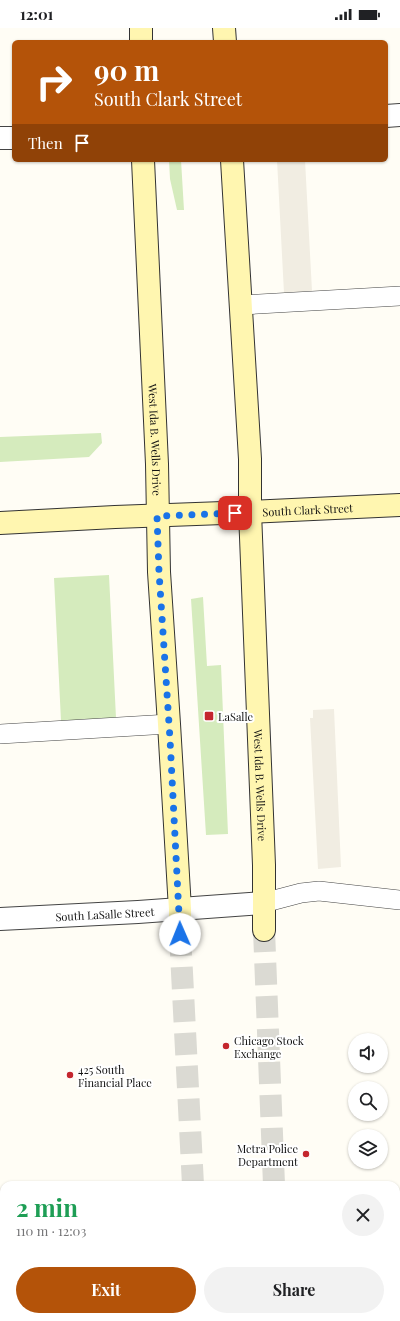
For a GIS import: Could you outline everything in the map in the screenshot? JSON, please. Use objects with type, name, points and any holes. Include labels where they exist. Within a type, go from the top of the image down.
[{"type":"main road","points":[[141,28],[141,40]]},
{"type":"main road","points":[[224,28],[225,40]]},
{"type":"main road","name":"West Ida B. Wells Drive","points":[[143,162],[157,457],[159,572],[180,909],[180,934]]},
{"type":"main road","name":"West Ida B. Wells Drive","points":[[232,162],[250,459],[250,512],[264,865],[264,930]]},
{"type":"main road","name":"South Clark Street","points":[[0,523],[400,505]]},
{"type":"street","points":[[388,116],[400,115]]},
{"type":"street","points":[[0,138],[12,138]]},
{"type":"street","name":"South LaSalle Street","points":[[0,919],[263,903]]},
{"type":"lane","points":[[241,305],[400,296]]},
{"type":"lane","points":[[0,734],[169,724]]},
{"type":"lane","name":"South LaSalle Street","points":[[263,903],[301,893],[319,891],[400,900]]},
{"type":"green space","points":[[169,162],[181,162],[184,210],[177,210],[170,179]]},
{"type":"green space","points":[[101,433],[102,443],[89,457],[0,462],[0,437]]},
{"type":"green space","points":[[109,575],[116,718],[61,721],[54,578]]},
{"type":"green space","points":[[203,597],[207,666],[221,665],[228,834],[206,835],[191,599]]},
{"type":"shaded area","points":[[277,162],[305,162],[312,291],[284,293]]},
{"type":"shaded area","points":[[334,709],[341,867],[318,869],[310,718],[313,718],[313,710]]},
{"type":"tunnel","points":[[264,930],[274,1181]]},
{"type":"tunnel","points":[[180,934],[193,1181]]},
{"type":"place","name":"LaSalle","points":[[209,716]]},
{"type":"place","name":"Chicago Stock Exchange","points":[[226,1046]]},
{"type":"place","name":"425 South Financial Place","points":[[70,1075]]},
{"type":"place","name":"Metra Police Department","points":[[306,1154]]},
{"type":"route","points":[[180,934],[180,909],[159,572],[157,516],[235,513]]}]
